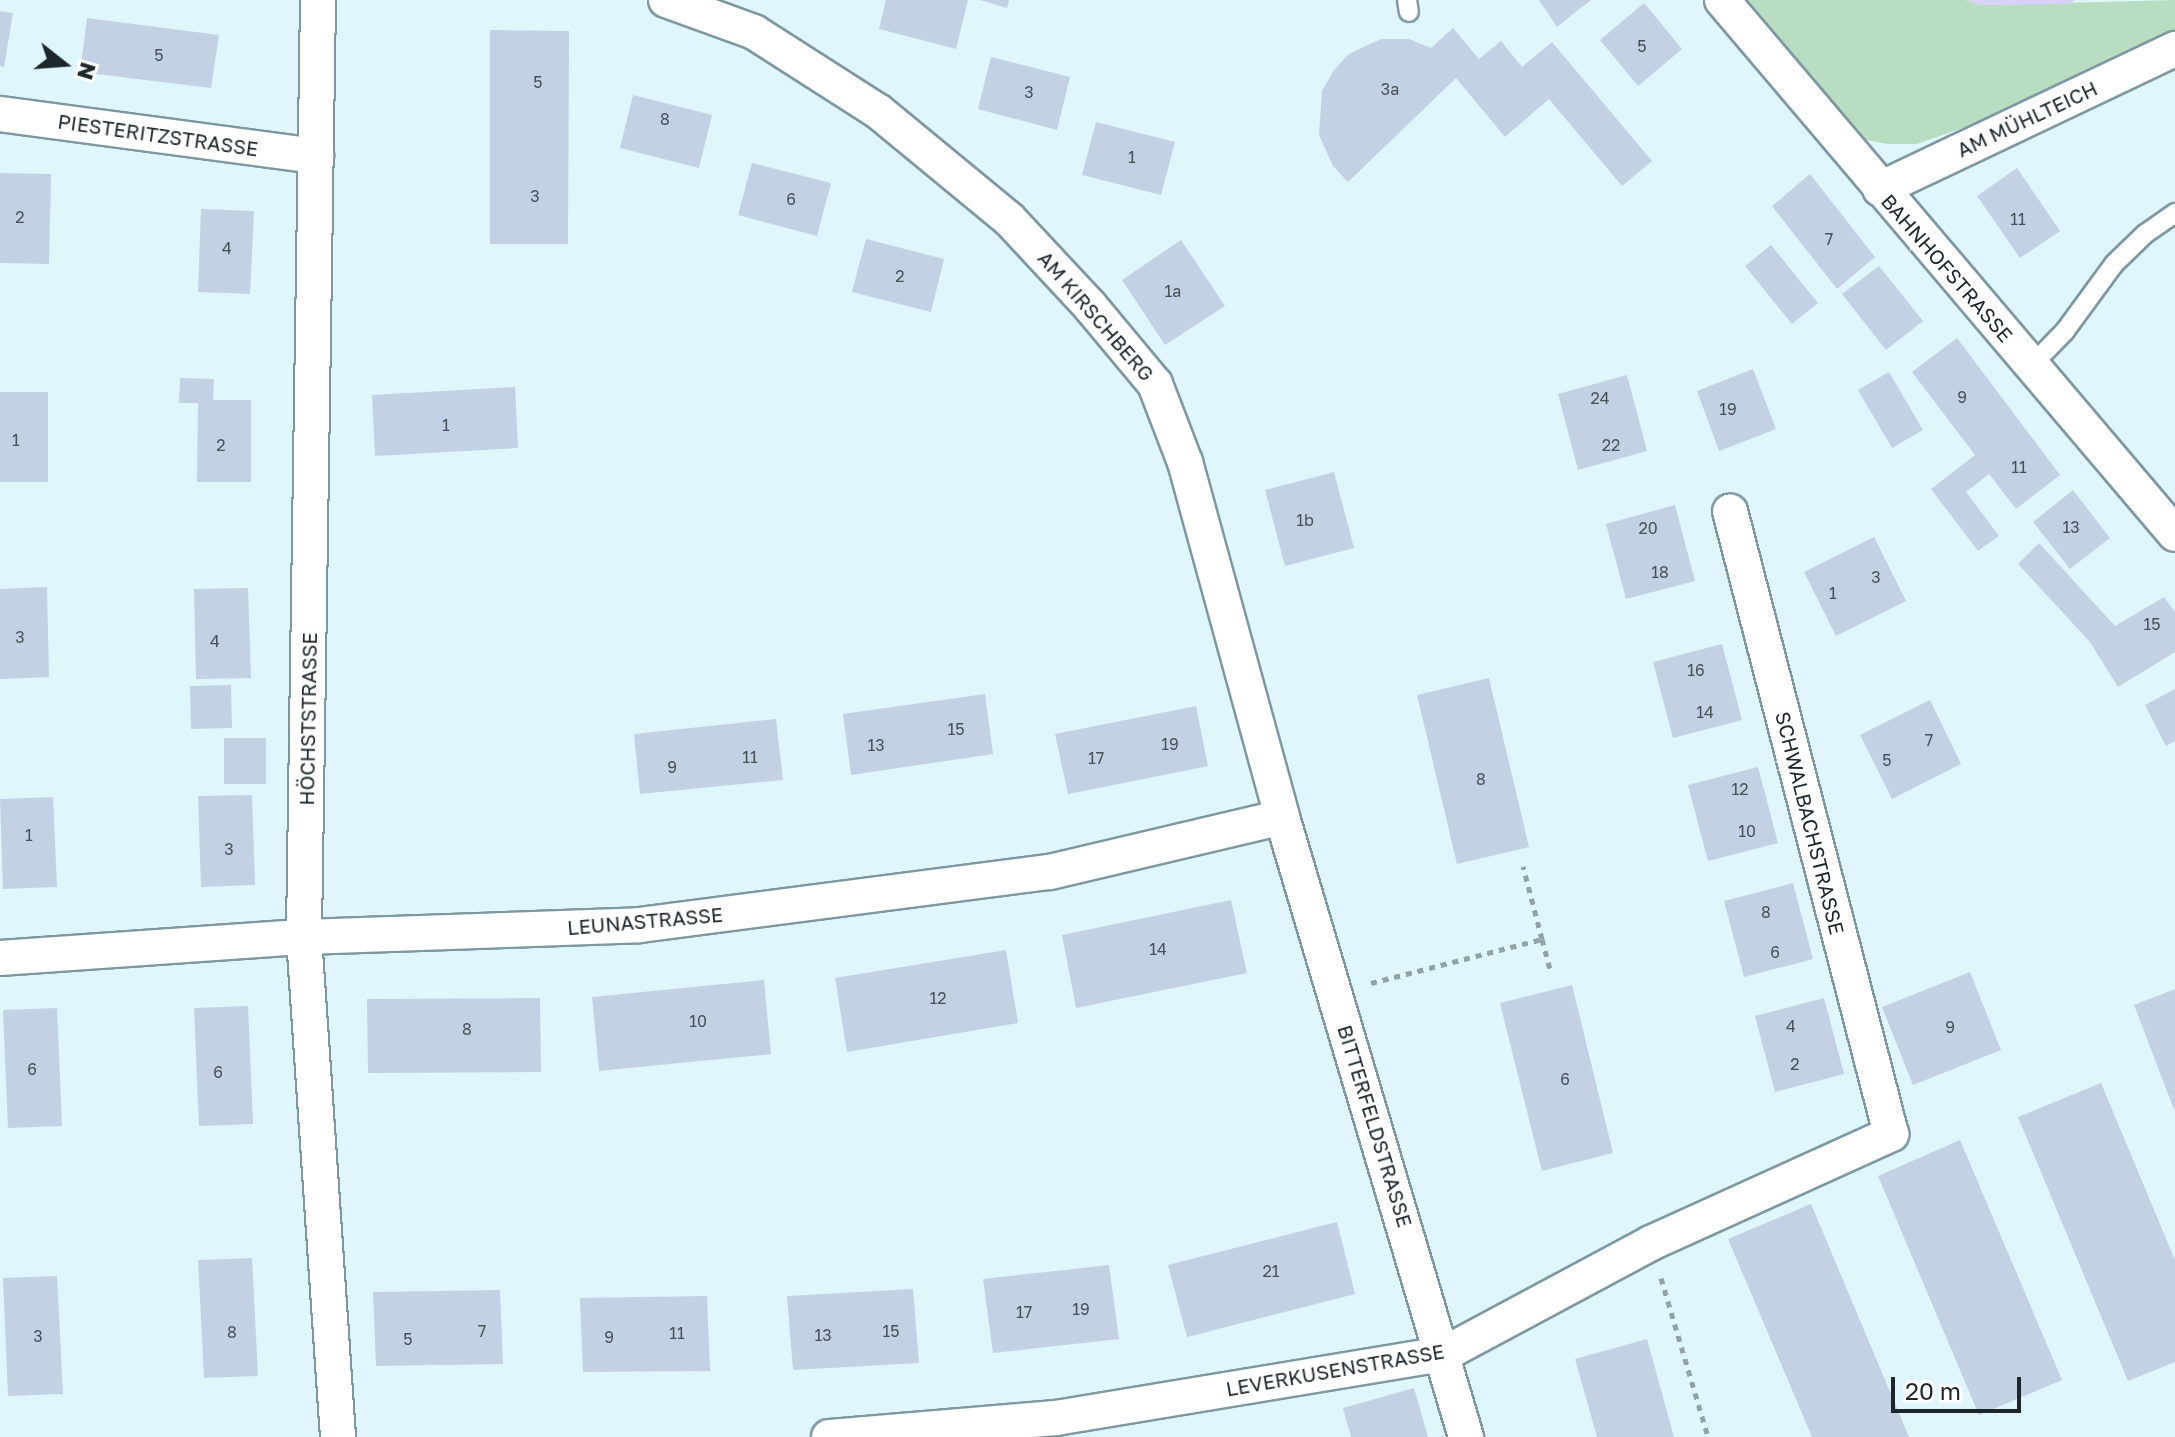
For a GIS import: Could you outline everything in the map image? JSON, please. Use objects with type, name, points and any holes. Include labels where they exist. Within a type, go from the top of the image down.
[{"type":"street","name":"HÖCHSTSTRASSE","points":[[318,0],[304,937],[338,1437]]},
{"type":"street","name":"AM KIRSCHBERG","points":[[666,0],[754,32],[879,112],[1009,219],[1090,306],[1155,384],[1185,462],[1282,817]]},
{"type":"street","name":"BAHNHOFSTRASSE","points":[[1722,0],[2175,534]]},
{"type":"street","name":"AM MÜHLTEICH","points":[[1880,189],[2175,49]]},
{"type":"street","name":"PIESTERITZSTRASSE","points":[[0,114],[316,156]]},
{"type":"street","name":"SCHWALBACHSTRASSE","points":[[1730,511],[1891,1134]]},
{"type":"street","name":"LEUNASTRASSE","points":[[0,958],[304,937],[640,925],[1050,872],[1282,817]]},
{"type":"street","name":"BITTERFELDSTRASSE","points":[[1282,817],[1444,1354],[1466,1437]]},
{"type":"street","name":"LEVERKUSENSTRASSE","points":[[829,1437],[1056,1418],[1444,1354],[1651,1243],[1891,1134]]},
{"type":"lane","points":[[2031,366],[2065,331],[2114,264],[2145,234],[2175,213]]},
{"type":"path","points":[[1523,866],[1551,973]]},
{"type":"path","points":[[1335,993],[1542,939]]},
{"type":"path","points":[[1651,1243],[1708,1437]]},
{"type":"green space","points":[[1748,0],[1965,0],[1980,5],[2175,0],[2175,33],[1965,127],[1917,144],[1888,144],[1866,140]]},
{"type":"shaded area","points":[[1965,0],[2075,0],[2070,4],[1980,5]]},
{"type":"building","points":[[886,0],[968,0],[956,49],[879,29]]},
{"type":"building","points":[[980,0],[1009,0],[1007,8]]},
{"type":"building","points":[[1539,0],[1591,0],[1557,27]]},
{"type":"building","points":[[1644,3],[1682,49],[1638,86],[1600,40]]},
{"type":"building","points":[[0,11],[13,13],[4,67],[0,66]]},
{"type":"building","points":[[87,18],[219,35],[211,88],[80,72]]},
{"type":"building","points":[[1453,28],[1479,59],[1501,41],[1522,67],[1552,42],[1652,161],[1622,186],[1549,99],[1505,137],[1456,78],[1348,182],[1333,166],[1319,135],[1322,91],[1334,70],[1349,54],[1381,39],[1409,39],[1431,48]]},
{"type":"building","points":[[490,30],[569,31],[568,244],[490,244]]},
{"type":"building","points":[[991,57],[1070,77],[1057,130],[978,109]]},
{"type":"building","points":[[633,95],[712,115],[699,168],[620,148]]},
{"type":"building","points":[[1096,122],[1175,142],[1161,195],[1082,175]]},
{"type":"building","points":[[752,163],[831,183],[817,236],[738,215]]},
{"type":"building","points":[[2017,168],[2060,231],[2020,258],[1977,196]]},
{"type":"building","points":[[0,173],[51,174],[49,264],[0,263]]},
{"type":"building","points":[[1810,174],[1875,257],[1837,289],[1772,206]]},
{"type":"building","points":[[201,209],[254,211],[250,294],[198,292]]},
{"type":"building","points":[[866,239],[944,259],[931,312],[852,292]]},
{"type":"building","points":[[1181,240],[1225,306],[1165,345],[1122,280]]},
{"type":"building","points":[[1771,245],[1818,303],[1792,324],[1745,266]]},
{"type":"building","points":[[1879,266],[1923,321],[1886,350],[1842,294]]},
{"type":"building","points":[[1957,338],[2060,475],[2016,509],[1989,474],[1966,492],[1999,536],[1978,551],[1931,489],[1975,455],[1912,372]]},
{"type":"building","points":[[1753,369],[1776,429],[1719,451],[1697,391]]},
{"type":"building","points":[[1889,372],[1923,430],[1892,448],[1858,390]]},
{"type":"building","points":[[1627,375],[1647,451],[1578,470],[1558,394]]},
{"type":"building","points":[[180,378],[214,379],[213,400],[251,400],[251,482],[197,482],[198,403],[179,403]]},
{"type":"building","points":[[515,387],[518,448],[375,456],[372,395]]},
{"type":"building","points":[[0,392],[48,392],[48,482],[0,482]]},
{"type":"building","points":[[1334,472],[1354,548],[1285,566],[1265,490]]},
{"type":"building","points":[[2073,490],[2110,538],[2070,569],[2033,522]]},
{"type":"building","points":[[1675,505],[1695,581],[1626,599],[1606,524]]},
{"type":"building","points":[[1874,537],[1906,601],[1836,636],[1804,572]]},
{"type":"building","points":[[2039,543],[2115,626],[2164,597],[2175,612],[2175,652],[2118,687],[2090,642],[2018,564]]},
{"type":"building","points":[[47,587],[49,677],[0,679],[0,589]]},
{"type":"building","points":[[248,588],[251,678],[196,679],[194,589]]},
{"type":"building","points":[[1722,644],[1742,720],[1673,738],[1653,662]]},
{"type":"building","points":[[1489,678],[1529,847],[1457,864],[1417,695]]},
{"type":"building","points":[[231,685],[232,728],[191,729],[190,686]]},
{"type":"building","points":[[2175,689],[2175,741],[2166,746],[2145,705]]},
{"type":"building","points":[[985,694],[993,754],[851,775],[843,714]]},
{"type":"building","points":[[1930,700],[1961,764],[1892,799],[1860,735]]},
{"type":"building","points":[[1196,706],[1208,766],[1068,794],[1055,734]]},
{"type":"building","points":[[776,719],[783,780],[640,794],[634,734]]},
{"type":"building","points":[[224,738],[266,738],[266,784],[224,784]]},
{"type":"building","points":[[1758,767],[1778,843],[1708,861],[1688,785]]},
{"type":"building","points":[[252,795],[255,885],[201,887],[198,796]]},
{"type":"building","points":[[53,797],[57,887],[3,889],[0,799]]},
{"type":"building","points":[[1793,883],[1813,959],[1744,977],[1724,901]]},
{"type":"building","points":[[1231,900],[1247,973],[1076,1008],[1062,935]]},
{"type":"building","points":[[1006,950],[1018,1023],[847,1052],[835,978]]},
{"type":"building","points":[[1970,972],[2001,1050],[1913,1085],[1882,1007]]},
{"type":"building","points":[[764,980],[771,1054],[599,1071],[592,997]]},
{"type":"building","points":[[1572,985],[1613,1153],[1542,1171],[1500,1003]]},
{"type":"building","points":[[2175,989],[2175,1112],[2134,1005]]},
{"type":"building","points":[[540,998],[541,1072],[368,1073],[367,999]]},
{"type":"building","points":[[1824,998],[1844,1074],[1775,1092],[1755,1016]]},
{"type":"building","points":[[248,1006],[253,1124],[199,1126],[194,1008]]},
{"type":"building","points":[[57,1008],[62,1126],[8,1128],[3,1010]]},
{"type":"building","points":[[2101,1083],[2175,1260],[2175,1362],[2128,1381],[2018,1117]]},
{"type":"building","points":[[1960,1140],[2062,1380],[1979,1415],[1878,1176]]},
{"type":"building","points":[[1811,1204],[1909,1437],[1812,1437],[1728,1239]]},
{"type":"building","points":[[1337,1222],[1355,1294],[1187,1337],[1168,1265]]},
{"type":"building","points":[[252,1258],[258,1376],[204,1378],[198,1260]]},
{"type":"building","points":[[1109,1265],[1119,1339],[993,1353],[983,1279]]},
{"type":"building","points":[[57,1276],[63,1394],[8,1396],[3,1278]]},
{"type":"building","points":[[913,1289],[919,1363],[793,1370],[787,1296]]},
{"type":"building","points":[[500,1290],[503,1364],[376,1366],[373,1292]]},
{"type":"building","points":[[707,1296],[710,1371],[583,1372],[580,1298]]},
{"type":"building","points":[[1647,1339],[1674,1437],[1597,1437],[1575,1359]]},
{"type":"building","points":[[1414,1388],[1428,1437],[1351,1437],[1343,1408]]}]
